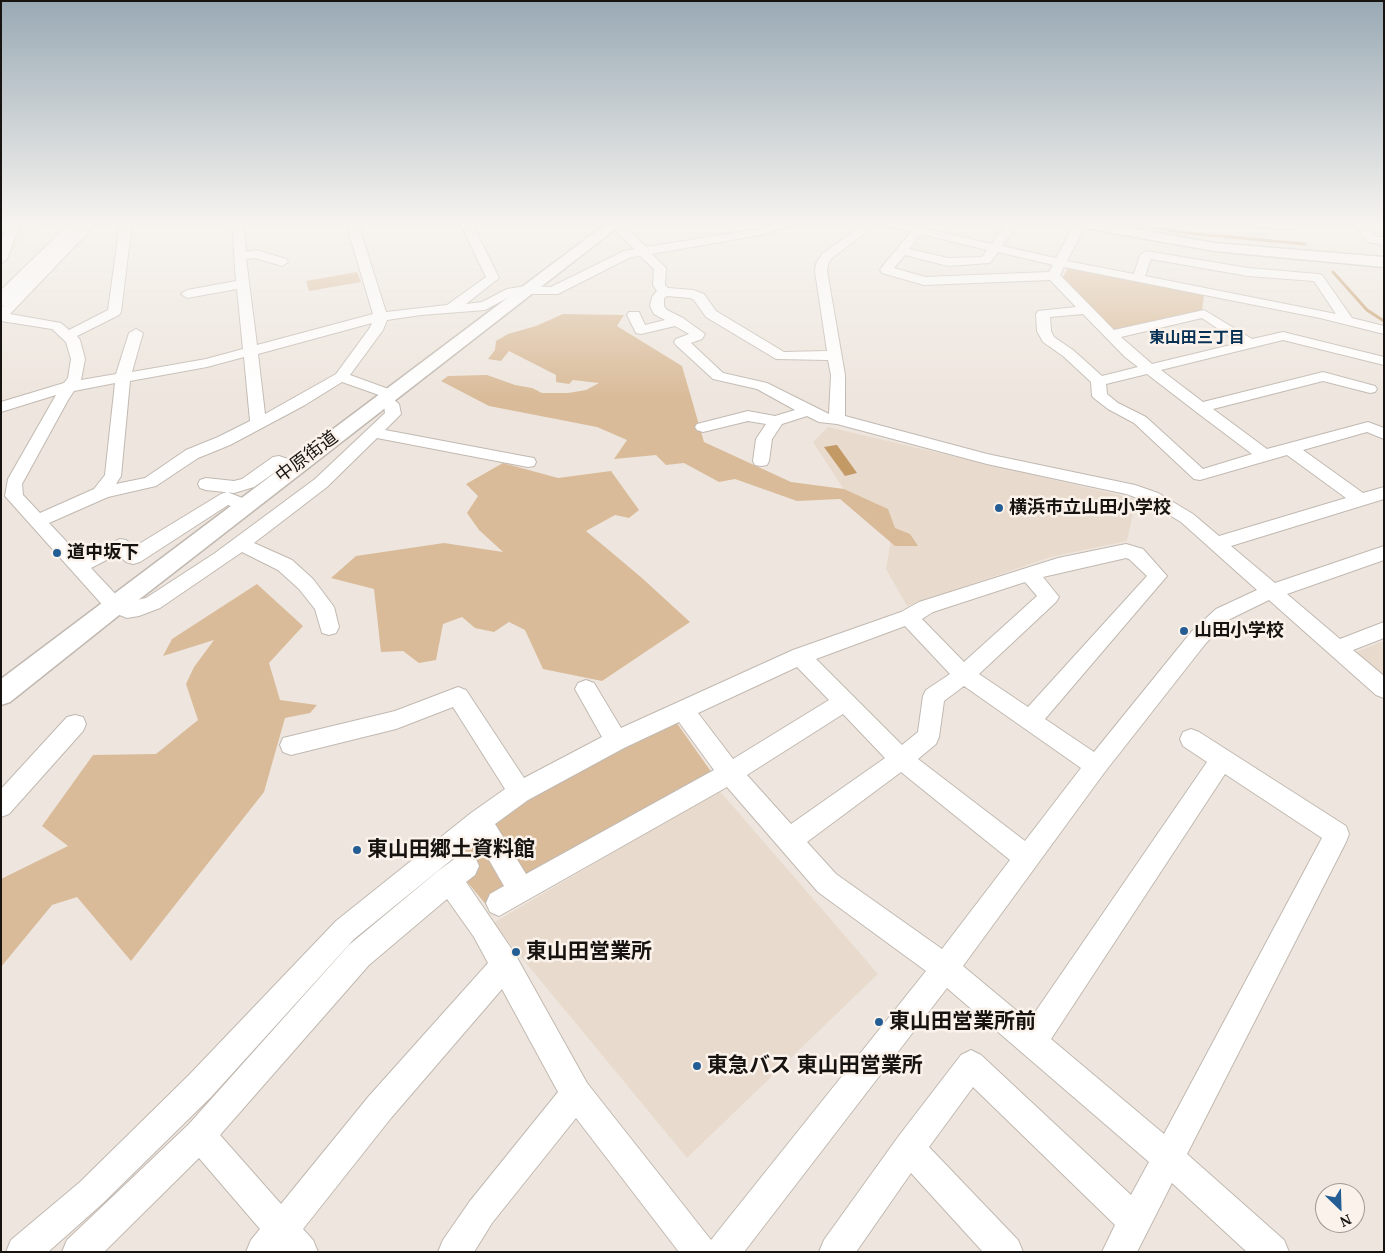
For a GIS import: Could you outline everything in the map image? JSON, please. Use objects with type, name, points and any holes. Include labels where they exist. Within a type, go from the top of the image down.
[{"type":"highway","points":[[1,302],[20,281]]},
{"type":"main road","name":"中原街道","points":[[1,694],[244,505],[537,281]]},
{"type":"street","points":[[1,317],[35,281]]},
{"type":"street","points":[[69,335],[114,312],[118,281]]},
{"type":"street","points":[[38,521],[103,492],[150,482],[192,454],[224,441],[300,402],[341,377],[376,330],[381,317],[370,281]]},
{"type":"street","points":[[450,308],[488,281]]},
{"type":"street","points":[[1,407],[71,386],[207,363],[381,317],[450,308],[485,306],[507,293],[526,290],[553,291],[572,281]]},
{"type":"street","points":[[659,281],[659,285],[664,292]]},
{"type":"street","points":[[823,281],[836,356],[838,376],[837,419]]},
{"type":"street","points":[[1066,281],[1086,310],[1147,369],[1256,450],[1266,454]]},
{"type":"street","points":[[1155,281],[1346,320],[1381,329],[1369,410]]},
{"type":"street","points":[[1320,281],[1346,320]]},
{"type":"street","points":[[187,294],[243,284],[258,422]]},
{"type":"street","points":[[836,356],[808,354],[781,356],[711,314],[699,297],[693,294],[664,292],[658,297],[657,306],[660,310],[659,312],[698,334],[676,344],[718,376],[762,386],[825,419],[837,419],[987,459],[1129,489],[1152,497],[1177,510],[1384,689]]},
{"type":"street","points":[[1086,310],[1043,314],[1044,331],[1048,339],[1068,353],[1099,381],[1100,396],[1113,406],[1140,420],[1200,475],[1266,454],[1290,449],[1369,410]]},
{"type":"street","points":[[1111,335],[1204,314],[1250,344]]},
{"type":"street","points":[[634,315],[641,330],[678,321]]},
{"type":"street","points":[[1,317],[56,326],[69,335],[76,349],[78,366],[77,374],[71,386],[60,400],[8,487],[14,496],[114,605],[127,610],[139,609],[153,603],[240,544],[321,483],[393,414],[391,404],[386,397],[341,377]]},
{"type":"street","points":[[103,492],[102,489],[113,476],[123,377],[136,333]]},
{"type":"street","points":[[1099,381],[1283,336],[1377,354]]},
{"type":"street","points":[[1200,408],[1323,376],[1369,410],[1384,434]]},
{"type":"street","points":[[703,427],[748,416],[776,422],[810,410]]},
{"type":"street","points":[[761,461],[764,439],[776,422]]},
{"type":"street","points":[[375,433],[528,462]]},
{"type":"street","points":[[1290,449],[1360,500]]},
{"type":"street","points":[[206,484],[234,487],[248,483],[279,461],[294,467]]},
{"type":"street","points":[[1218,544],[1384,493]]},
{"type":"street","points":[[79,566],[120,545],[133,558],[227,498],[244,505]]},
{"type":"street","points":[[240,544],[285,565],[306,584],[324,607],[329,627]]},
{"type":"street","points":[[23,1252],[91,1193],[200,1086],[345,930],[480,821],[520,792],[616,741],[800,656],[908,617],[926,607],[1058,565],[1126,551],[1136,554],[1158,576],[1030,721]]},
{"type":"street","points":[[724,1252],[945,968],[1096,766],[1199,637],[1223,614],[1272,591],[1384,554]]},
{"type":"street","points":[[789,840],[901,759],[928,737],[934,696],[964,675],[1049,597],[1030,574]]},
{"type":"street","points":[[908,617],[964,675],[1096,766]]},
{"type":"street","points":[[1337,648],[1384,630]]},
{"type":"street","points":[[800,656],[901,759],[1028,859]]},
{"type":"street","points":[[586,689],[616,741]]},
{"type":"street","points":[[291,745],[396,720],[458,696],[520,792]]},
{"type":"street","points":[[499,903],[730,773],[846,701]]},
{"type":"street","points":[[684,710],[730,773],[827,883],[945,968],[1168,1158],[1272,1252]]},
{"type":"street","points":[[1,806],[75,724]]},
{"type":"street","points":[[1119,1252],[1337,834],[1190,739]]},
{"type":"street","points":[[1032,1042],[1222,759]]},
{"type":"street","points":[[480,821],[521,891]]},
{"type":"street","points":[[79,1252],[200,1135],[359,955],[457,873],[458,892],[505,964],[576,1094],[700,1252]]},
{"type":"street","points":[[200,1135],[282,1244],[380,1107],[505,964]]},
{"type":"street","points":[[843,1249],[909,1148],[971,1064],[1135,1221]]},
{"type":"street","points":[[455,1252],[481,1212],[576,1094]]},
{"type":"street","points":[[909,1148],[1006,1252]]},
{"type":"shaded area","points":[[306,281],[361,282],[309,291]]},
{"type":"shaded area","points":[[1067,281],[1136,281],[1204,295],[1202,311],[1115,331]]},
{"type":"shaded area","points":[[563,314],[624,315],[617,326],[682,366],[704,442],[791,482],[844,489],[888,509],[895,528],[910,534],[918,546],[895,546],[840,499],[797,501],[735,479],[719,482],[684,463],[666,465],[656,455],[614,459],[627,440],[597,427],[489,406],[441,381],[448,376],[487,375],[515,385],[532,388],[542,393],[568,393],[586,390],[599,383],[573,380],[569,384],[556,382],[556,375],[509,351],[501,361],[488,359],[495,350],[496,341],[508,334],[536,326]]},
{"type":"shaded area","name":"横浜市立山田小学校","points":[[828,427],[1136,499],[1127,541],[1051,557],[907,606],[886,569],[891,540],[850,499],[813,442]]},
{"type":"shaded area","points":[[837,445],[857,473],[845,476],[824,447]]},
{"type":"shaded area","points":[[503,463],[558,478],[611,471],[639,510],[629,518],[615,515],[586,531],[642,578],[690,622],[602,681],[543,669],[525,630],[509,622],[494,632],[475,628],[462,617],[443,624],[436,660],[419,663],[403,651],[381,652],[374,589],[331,578],[356,556],[444,543],[503,552],[479,530],[467,513],[478,496],[466,484]]},
{"type":"shaded area","points":[[257,584],[303,626],[269,663],[280,700],[317,705],[310,713],[285,718],[264,792],[131,961],[77,897],[52,905],[1,967],[1,879],[68,846],[42,826],[93,755],[156,754],[198,720],[186,684],[194,667],[214,640],[163,656],[172,639]]},
{"type":"shaded area","points":[[1384,641],[1384,680],[1353,653]]},
{"type":"shaded area","points":[[676,722],[717,780],[713,784],[493,913],[449,860],[493,818],[634,741]]},
{"type":"shaded area","name":"東急バス 東山田営業所","points":[[719,790],[878,974],[687,1158],[493,923]]},
{"type":"waterway","points":[[1341,281],[1367,310],[1384,321]]},
{"type":"place","name":"横浜市立山田小学校","points":[[999,508]]},
{"type":"place","name":"道中坂下","points":[[57,553]]},
{"type":"place","name":"山田小学校","points":[[1184,631]]},
{"type":"place","name":"東山田郷土資料館","points":[[357,850]]},
{"type":"place","name":"東山田営業所","points":[[516,952]]},
{"type":"place","name":"東山田営業所前","points":[[879,1022]]},
{"type":"place","name":"東急バス 東山田営業所","points":[[697,1066]]},
{"type":"district","name":"東山田三丁目","points":[[1197,338]]}]
